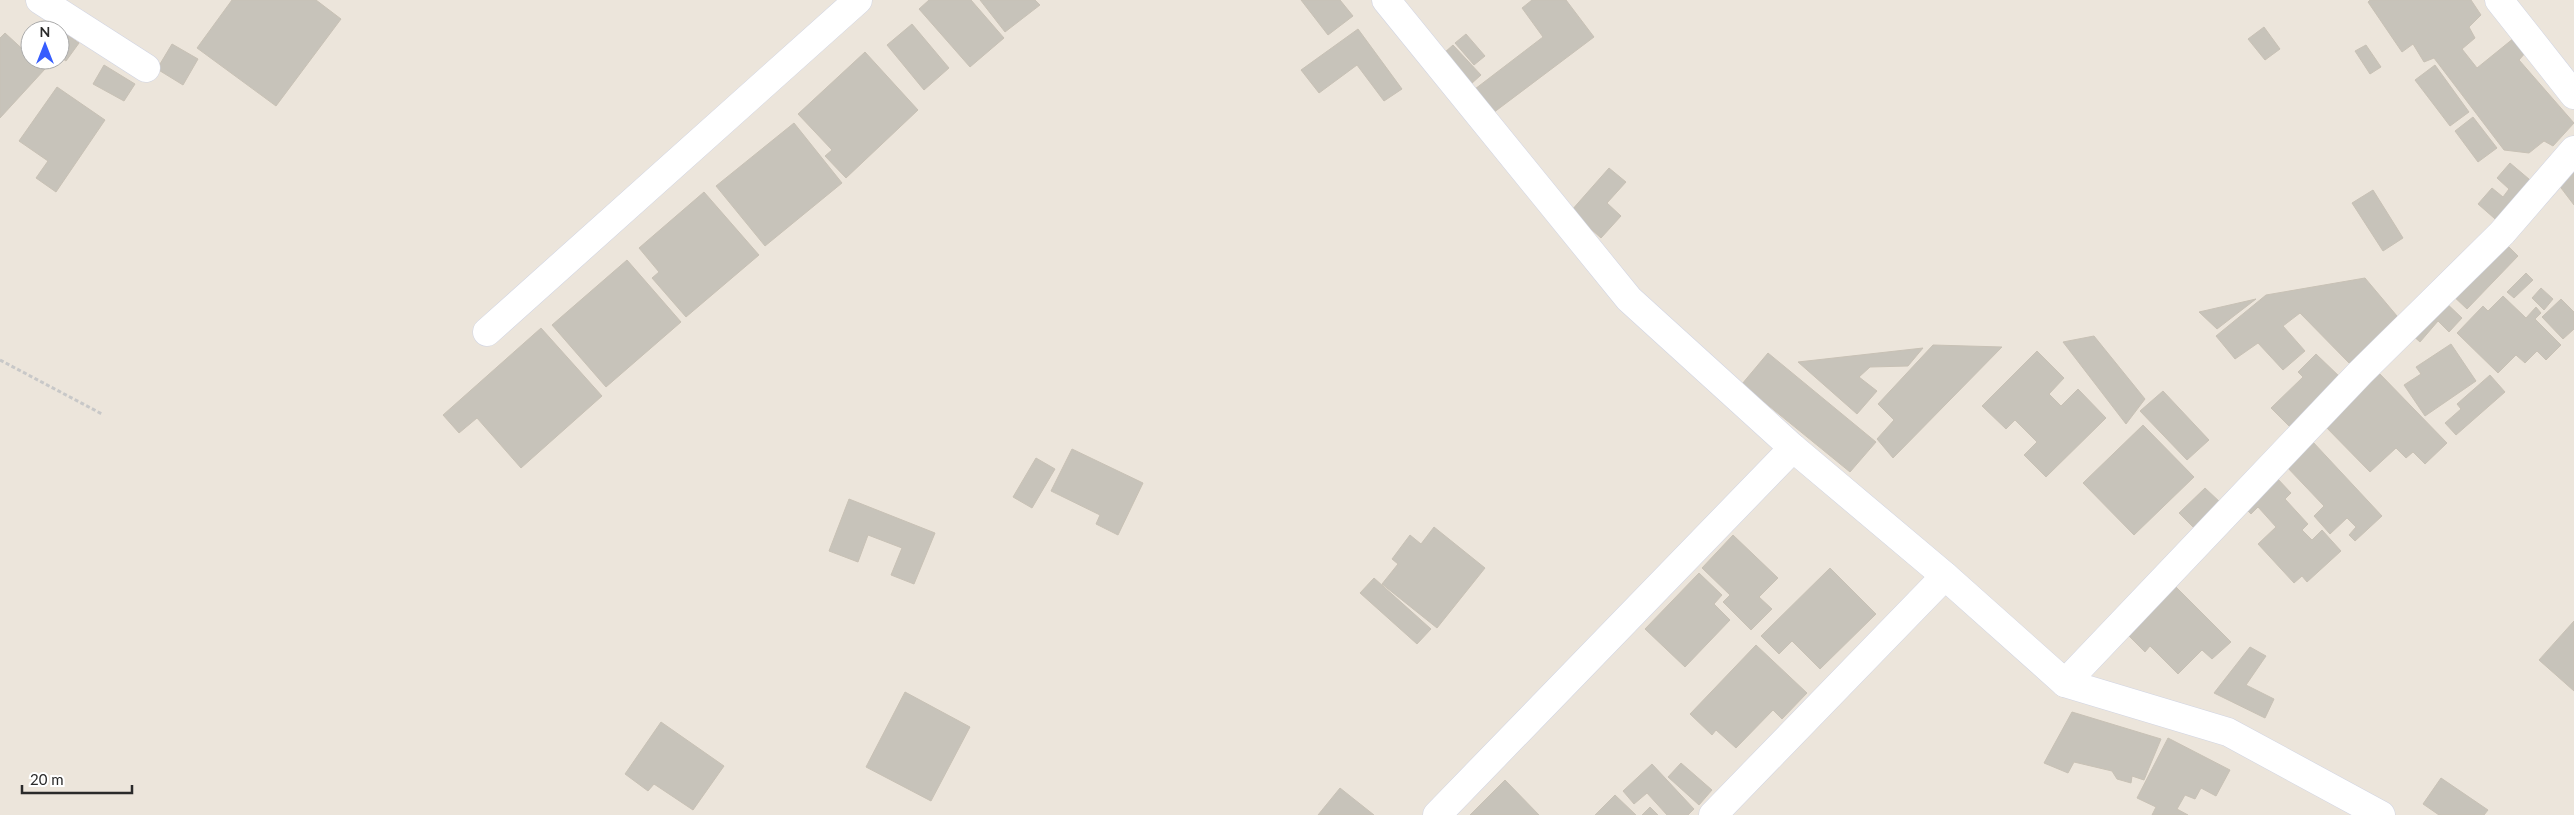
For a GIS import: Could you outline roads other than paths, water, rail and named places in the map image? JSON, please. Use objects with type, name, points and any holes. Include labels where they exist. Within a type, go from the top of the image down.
[{"type":"street","points":[[40,0],[146,68]]},
{"type":"street","points":[[487,332],[858,0]]},
{"type":"street","points":[[1386,0],[1629,299],[1793,448],[1945,576],[2066,683],[2228,732],[2381,815]]},
{"type":"street","points":[[2499,0],[2574,95]]},
{"type":"street","points":[[2066,683],[2360,373],[2502,233],[2574,150]]},
{"type":"street","points":[[1437,815],[1793,448]]},
{"type":"street","points":[[1713,815],[1945,576]]}]
